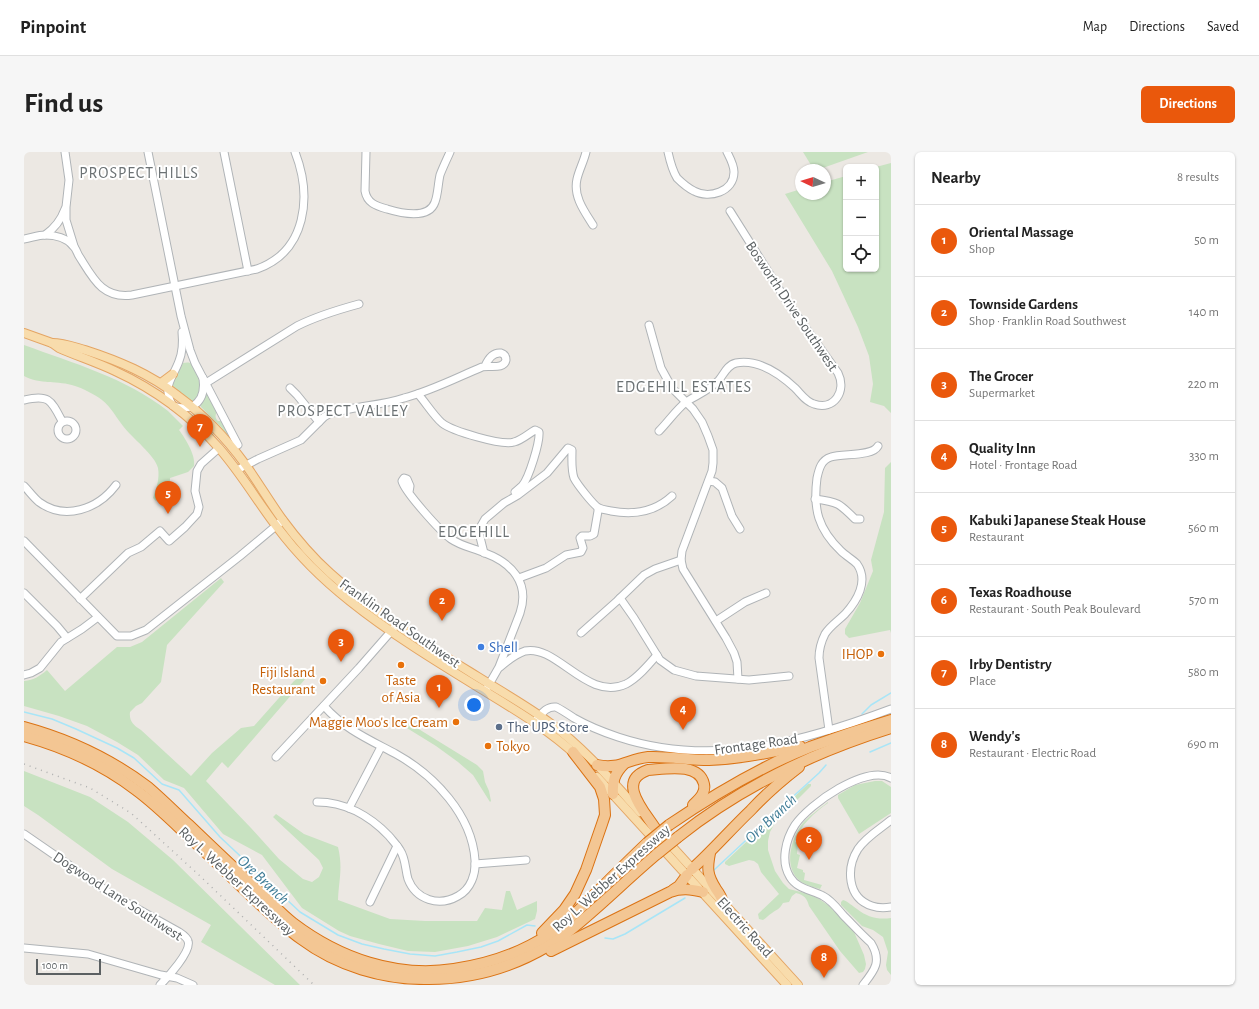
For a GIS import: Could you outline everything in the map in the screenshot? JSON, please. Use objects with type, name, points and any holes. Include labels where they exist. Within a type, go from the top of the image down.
[{"type":"highway","points":[[597,765],[608,767],[647,757],[703,760],[740,758],[766,754],[831,734],[891,720]]},
{"type":"highway","name":"Roy L. Webber Expressway","points":[[24,727],[76,745],[101,757],[134,777],[160,798],[291,921],[322,942],[344,954],[372,963],[413,971],[438,971],[482,964],[497,960],[524,949],[549,935],[571,917],[646,843],[669,825],[733,785],[767,766],[809,747],[831,734]]},
{"type":"highway","points":[[513,964],[545,954],[670,892],[679,886],[690,872],[751,809],[803,764],[829,749],[891,728]]},
{"type":"highway","name":"Roy L. Webber Expressway","points":[[24,736],[71,752],[105,769],[135,789],[164,813],[284,926],[301,940],[337,960],[372,972],[420,980],[474,976],[513,964],[548,946],[582,921],[657,854],[713,811],[744,791],[793,765],[829,749]]},
{"type":"highway","points":[[524,949],[553,923],[572,900],[586,870],[602,824],[605,807],[603,793],[596,781],[573,752]]},
{"type":"highway","points":[[613,794],[613,782],[616,773],[624,764]]},
{"type":"highway","points":[[655,828],[637,800],[633,789],[634,781],[643,772],[648,770],[684,768],[699,774],[703,782],[704,790],[698,800],[686,813]]},
{"type":"highway","points":[[710,853],[708,874],[710,880],[724,902]]},
{"type":"highway","points":[[670,892],[679,889],[703,892]]},
{"type":"main road","name":"Franklin Road Southwest","points":[[24,333],[52,343],[64,344],[134,368],[164,386],[192,406],[217,429],[246,465],[283,520],[302,544],[329,572],[394,628]]},
{"type":"main road","name":"Franklin Road Southwest","points":[[52,343],[58,348],[104,366],[131,379],[152,391],[190,419],[219,448],[237,470],[276,526],[299,554],[321,576],[350,601],[570,739],[597,765],[655,828],[690,872]]},
{"type":"main road","points":[[164,386],[173,374]]},
{"type":"main road","name":"Franklin Road Southwest","points":[[538,719],[573,752],[690,872]]},
{"type":"main road","name":"Electric Road","points":[[690,872],[703,892],[787,985]]},
{"type":"main road","name":"Electric Road","points":[[690,872],[724,902],[798,985]]},
{"type":"street","points":[[65,152],[69,180],[66,220],[74,246],[97,283],[108,292],[120,296],[248,272],[264,267],[278,258],[288,249],[294,239],[301,219],[304,200],[303,182],[298,153]]},
{"type":"street","points":[[148,152],[181,316],[190,350],[195,363],[238,445]]},
{"type":"street","points":[[224,152],[248,272]]},
{"type":"street","points":[[366,152],[365,195],[369,201],[386,209],[421,213],[428,211],[434,205],[440,175],[450,152]]},
{"type":"street","points":[[586,152],[577,178],[576,192],[579,202],[593,225]]},
{"type":"street","points":[[668,152],[675,174],[683,183],[694,191],[710,194],[723,191],[732,181],[734,175],[733,166],[727,152]]},
{"type":"street","points":[[45,235],[51,231],[60,220],[66,207]]},
{"type":"street","name":"Bosworth Drive Southwest","points":[[659,431],[687,402],[714,384],[730,365],[737,363],[753,363],[764,367],[787,381],[808,401],[815,404],[825,405],[831,402],[837,397],[841,388],[842,383],[838,373],[786,300],[730,211]]},
{"type":"street","points":[[24,239],[52,235],[62,238],[74,246]]},
{"type":"street","points":[[206,383],[296,326],[339,309],[359,304]]},
{"type":"street","points":[[173,374],[181,354],[181,316]]},
{"type":"street","points":[[649,325],[661,368],[672,388],[693,408],[702,422],[713,450],[713,463],[709,481],[682,551],[681,560],[683,569],[716,621],[736,657],[738,679]]},
{"type":"street","points":[[178,364],[185,362],[195,363]]},
{"type":"street","points":[[237,470],[301,440],[324,416],[334,412],[390,402],[418,394],[485,366]]},
{"type":"street","points":[[164,386],[173,406],[184,408],[192,406],[197,404],[202,395],[203,384],[201,374]]},
{"type":"street","points":[[290,388],[318,422]]},
{"type":"street","points":[[418,394],[442,422],[452,428],[468,434],[508,443],[517,441],[535,430],[539,432],[538,441],[529,471],[523,485],[514,492],[509,500]]},
{"type":"street","points":[[24,400],[40,397],[49,401],[62,421]]},
{"type":"street","points":[[831,734],[819,658],[820,647],[825,634],[830,627],[845,614],[855,600],[861,587],[863,576],[857,564],[841,551],[826,535],[818,515],[815,498],[819,469],[824,461],[832,457],[869,453],[878,446]]},
{"type":"street","points":[[80,599],[128,553],[141,547],[160,531],[169,541],[197,514],[199,507],[196,491],[197,472],[201,464],[219,448]]},
{"type":"street","points":[[484,553],[480,536],[481,526],[485,519],[495,510],[547,473],[567,449],[570,448],[572,449],[572,471],[576,483],[598,508],[628,513],[645,511],[656,507],[672,496]]},
{"type":"street","points":[[709,481],[715,482],[722,488],[732,516],[740,529]]},
{"type":"street","points":[[24,486],[32,496],[43,505],[58,511],[74,512],[86,509],[96,504],[107,496],[116,485]]},
{"type":"street","points":[[409,492],[444,533],[460,544],[493,556],[508,566],[518,578],[523,591],[522,607],[499,668],[487,688]]},
{"type":"street","points":[[815,498],[838,503],[855,519],[860,518]]},
{"type":"street","points":[[518,578],[546,568],[566,555],[581,552],[583,548],[580,538],[582,536],[590,536],[594,534],[598,508]]},
{"type":"street","points":[[24,542],[117,636],[131,636],[146,630],[229,565],[283,520]]},
{"type":"street","points":[[581,633],[650,571],[681,560]]},
{"type":"street","points":[[24,593],[57,626],[66,638]]},
{"type":"street","points":[[716,621],[745,602],[766,593]]},
{"type":"street","points":[[620,598],[657,655],[672,669],[681,673],[696,676],[738,679],[756,680],[789,676]]},
{"type":"street","points":[[24,675],[40,668],[61,642],[98,617]]},
{"type":"street","points":[[276,757],[394,628]]},
{"type":"street","points":[[499,668],[520,653],[534,651],[547,655],[588,681],[600,686],[613,687],[620,686],[631,681],[657,655]]},
{"type":"street","points":[[317,802],[333,803],[350,808],[376,824],[397,846],[403,855],[407,874],[412,886],[420,895],[433,901],[446,901],[452,899],[464,892],[474,876],[475,864],[472,844],[466,827],[455,806],[449,799],[434,783],[412,764],[347,728],[324,706]]},
{"type":"street","name":"Frontage Road","points":[[538,719],[549,707],[556,707],[590,726],[619,738],[653,746],[690,751],[721,751],[762,747],[831,734],[891,709]]},
{"type":"street","points":[[350,808],[381,747]]},
{"type":"street","points":[[863,985],[871,976],[876,966],[877,958],[871,943],[824,896],[796,885],[790,877],[786,866],[785,852],[788,837],[796,824],[812,807],[830,794],[847,784],[871,775],[881,775],[891,778]]},
{"type":"street","points":[[891,820],[865,840],[859,848],[850,867],[852,886],[857,895],[864,902],[881,908],[891,907]]},
{"type":"street","name":"Dogwood Lane Southwest","points":[[24,834],[111,894],[187,938],[188,946],[183,957],[169,976],[160,985]]},
{"type":"street","points":[[370,902],[397,846]]},
{"type":"street","points":[[475,864],[526,860]]},
{"type":"street","points":[[24,948],[88,954],[154,974],[177,978],[193,985]]},
{"type":"green space","points":[[803,152],[868,152],[831,165],[810,164]]},
{"type":"green space","points":[[891,163],[891,413],[884,406],[870,402],[873,384],[869,356],[858,327],[832,271],[785,194],[795,191],[795,200],[831,200],[831,180],[843,177],[843,272],[879,272],[879,166]]},
{"type":"green space","points":[[24,345],[99,372],[152,399],[168,411],[183,426],[179,430],[192,452],[194,466],[188,472],[170,478],[170,485],[156,501],[153,498],[158,480],[158,468],[148,452],[127,431],[108,406],[96,396],[81,388],[69,384],[36,381],[24,376]]},
{"type":"green space","points":[[183,363],[192,364],[199,380],[201,391],[193,404],[171,386]]},
{"type":"green space","points":[[206,392],[217,412],[216,419],[218,421],[222,421],[236,446],[221,427],[201,407],[200,404],[204,393]]},
{"type":"green space","points":[[891,462],[891,633],[890,630],[849,638],[845,634],[845,629],[860,603],[873,571],[871,560],[884,512],[885,468]]},
{"type":"green space","points":[[221,578],[224,582],[167,645],[161,682],[142,703],[130,712],[130,718],[134,724],[191,776],[212,753],[241,728],[254,726],[294,681],[310,669],[313,670],[228,768],[222,762],[206,781],[279,859],[303,879],[312,882],[319,877],[323,868],[319,860],[273,817],[276,814],[304,834],[338,847],[340,867],[338,900],[390,919],[477,921],[485,908],[502,910],[506,891],[510,891],[517,910],[537,901],[535,919],[497,937],[468,946],[435,952],[408,951],[350,936],[339,931],[302,908],[262,855],[223,834],[184,788],[164,780],[138,755],[87,726],[24,706],[24,681],[31,680],[47,670],[65,691],[117,647],[130,647],[142,642]]},
{"type":"green space","points":[[404,720],[477,765],[483,771],[491,801],[490,802],[473,775],[436,746],[402,725],[401,722]]},
{"type":"green space","points":[[24,771],[90,797],[128,822],[173,860],[300,985],[275,985],[201,942],[211,925],[112,869],[24,806]]},
{"type":"green space","points":[[882,781],[891,787],[891,813],[859,834],[838,798],[838,795],[855,785]]},
{"type":"green space","points":[[808,784],[811,784],[811,786],[776,821],[770,832],[768,850],[775,871],[789,889],[809,894],[819,899],[828,905],[854,932],[864,955],[866,964],[863,972],[859,973],[840,951],[803,896],[796,893],[792,896],[789,902],[783,903],[779,908],[763,920],[759,919],[758,914],[779,894],[761,872],[758,864],[754,861],[749,860],[729,866],[725,864],[725,862]]},
{"type":"green space","points":[[828,802],[804,825],[795,842],[798,843],[797,854],[800,855],[797,868],[803,870],[805,873],[804,880],[822,885],[820,889],[804,884],[795,875],[790,861],[790,853],[795,837],[802,824]]},
{"type":"green space","points":[[843,900],[869,916],[882,919],[891,918],[891,975],[887,970],[886,965],[888,952],[883,937],[873,930],[862,926],[841,905]]},
{"type":"waterway","name":"Ore Branch","points":[[862,714],[871,705],[891,693]]},
{"type":"waterway","name":"Ore Branch","points":[[24,712],[52,719],[76,729],[117,748],[134,758],[162,784],[179,790],[220,837],[300,912],[338,935],[362,944],[384,949],[410,954],[435,956],[481,947],[498,941],[527,925],[535,926]]},
{"type":"waterway","points":[[870,752],[891,743]]},
{"type":"waterway","name":"Ore Branch","points":[[714,870],[826,765]]},
{"type":"waterway","name":"Ore Branch","points":[[605,938],[613,939],[625,934],[685,898]]},
{"type":"railway","points":[[24,764],[90,788],[131,813],[200,876],[314,985]]},
{"type":"place","name":"Irby Dentistry","points":[[200,447]]},
{"type":"place","name":"Kabuki Japanese Steak House","points":[[168,514]]},
{"type":"place","name":"Townside Gardens","points":[[442,621]]},
{"type":"place","name":"Shell","points":[[481,647]]},
{"type":"place","name":"IHOP","points":[[881,654]]},
{"type":"place","name":"The Grocer","points":[[341,662]]},
{"type":"place","name":"Taste of Asia","points":[[401,665]]},
{"type":"place","name":"Fiji Island Restaurant","points":[[323,681]]},
{"type":"place","name":"Oriental Massage","points":[[439,708]]},
{"type":"place","name":"Maggie Moo's Ice Cream","points":[[456,722]]},
{"type":"place","name":"The UPS Store","points":[[499,727]]},
{"type":"place","name":"Quality Inn","points":[[683,730]]},
{"type":"place","name":"Tokyo","points":[[488,746]]},
{"type":"place","name":"Texas Roadhouse","points":[[809,860]]},
{"type":"place","name":"Wendy's","points":[[824,978]]},
{"type":"district","name":"PROSPECT HILLS","points":[[139,172]]},
{"type":"district","name":"EDGEHILL ESTATES","points":[[684,386]]},
{"type":"district","name":"PROSPECT VALLEY","points":[[343,410]]},
{"type":"district","name":"EDGEHILL","points":[[474,531]]}]
